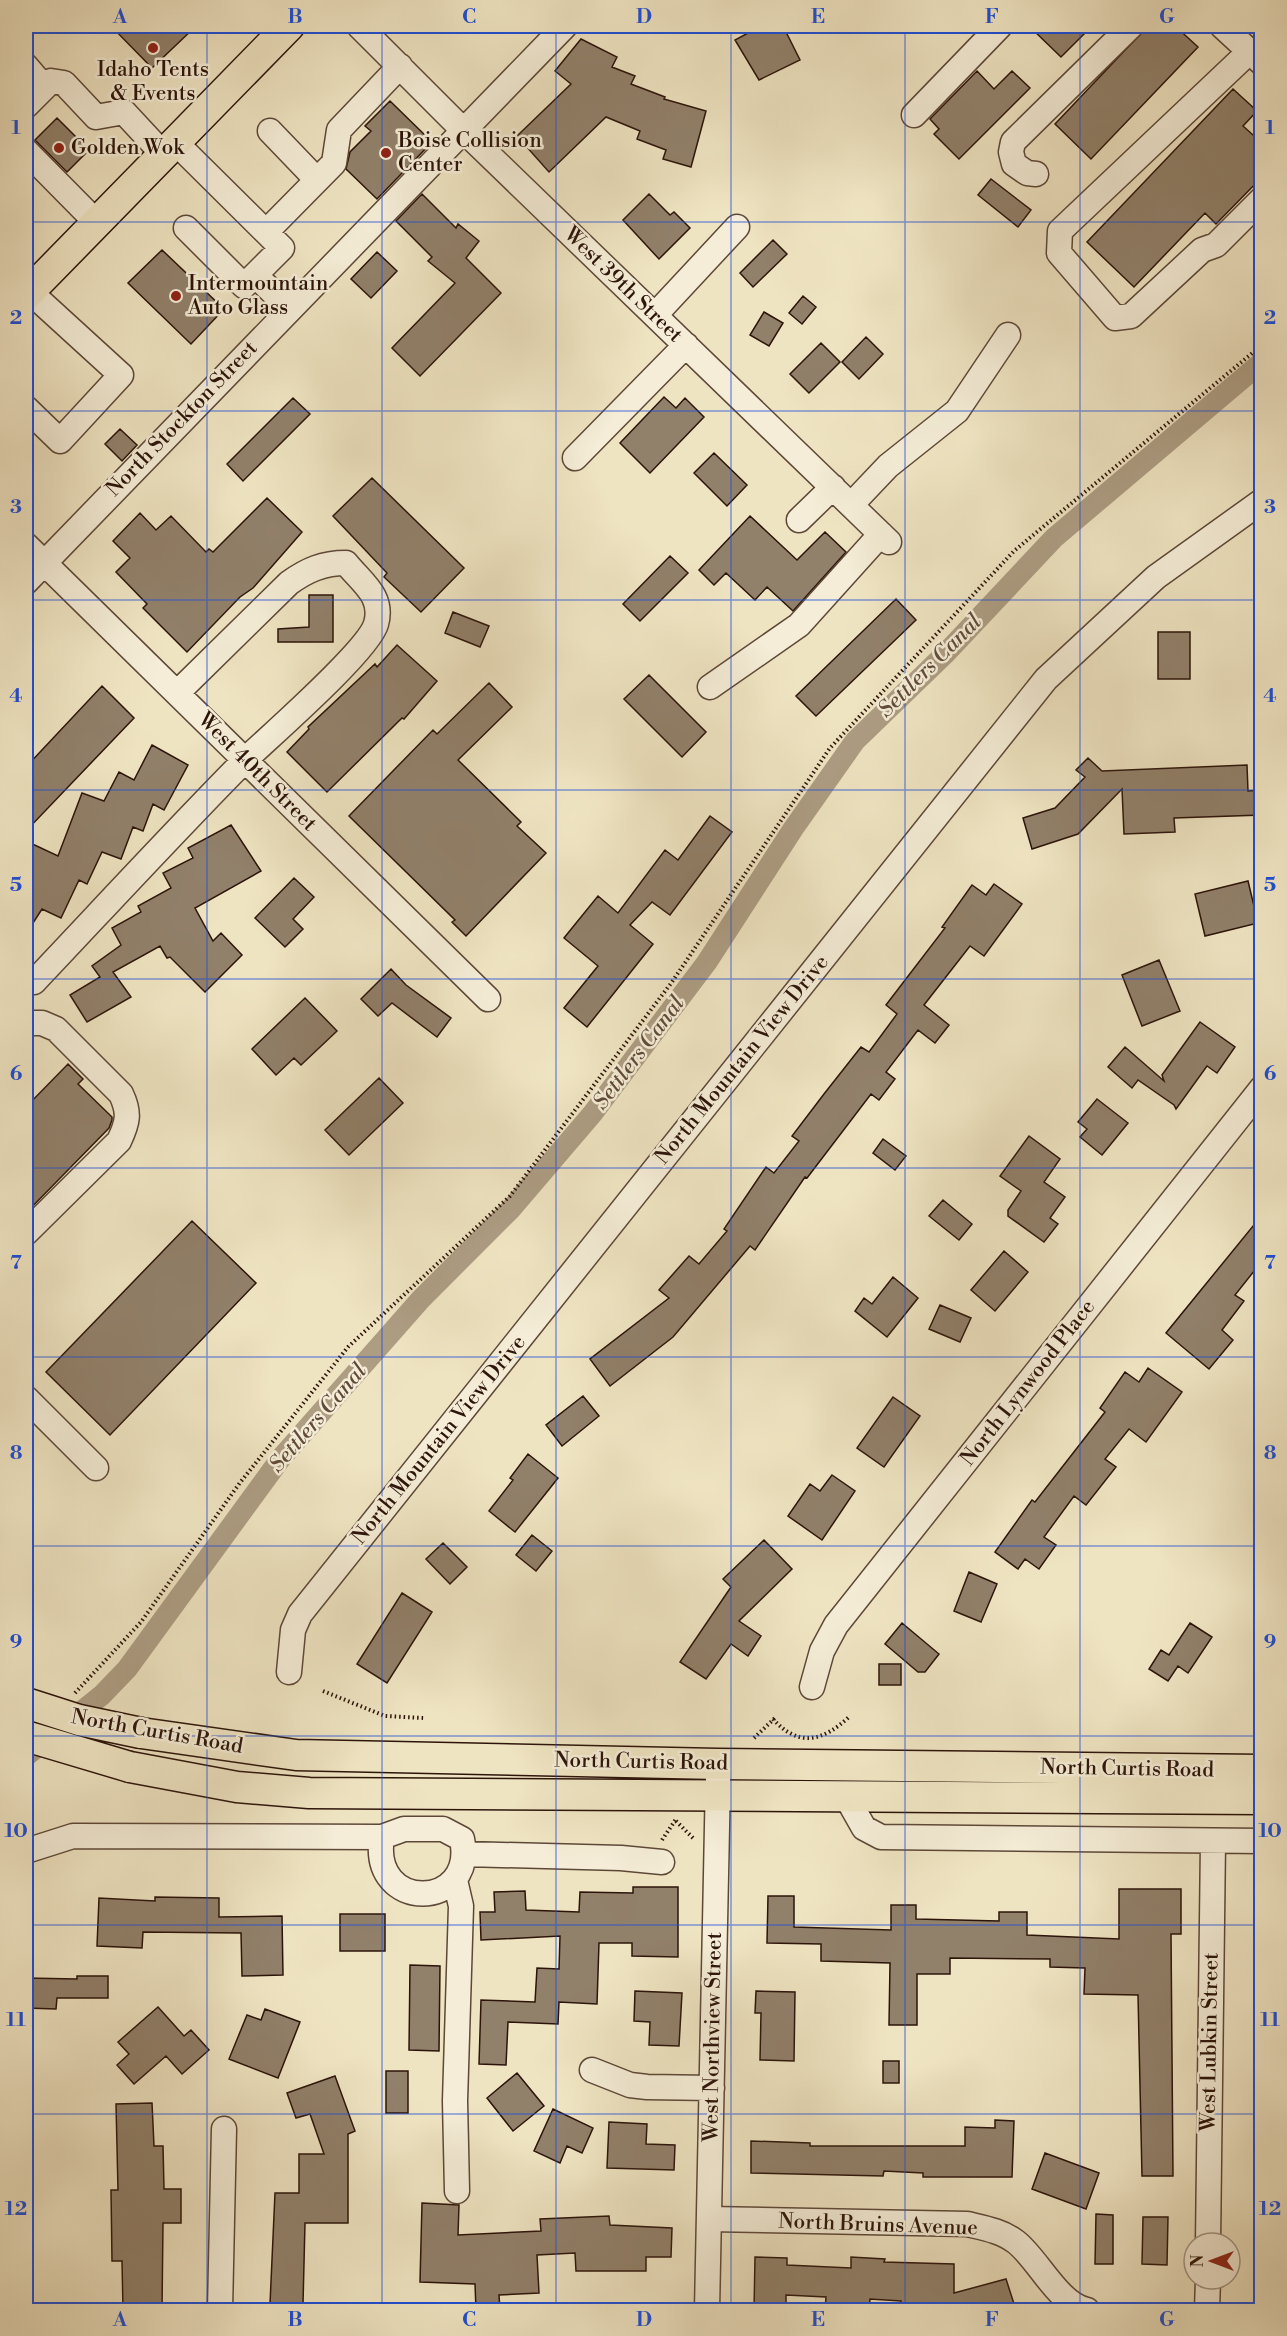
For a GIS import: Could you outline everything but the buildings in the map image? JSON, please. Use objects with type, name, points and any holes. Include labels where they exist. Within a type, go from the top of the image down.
[{"type":"main road","points":[[27,293],[289,26]]},
{"type":"main road","name":"North Curtis Road","points":[[26,1703],[79,1720],[141,1733],[296,1755],[718,1764],[1262,1770]]},
{"type":"main road","name":"North Curtis Road","points":[[26,1736],[130,1767],[237,1787],[309,1793],[1262,1799]]},
{"type":"street","name":"West 39th Street","points":[[359,26],[462,129],[885,538],[799,625],[710,687]]},
{"type":"street","name":"North Stockton Street","points":[[26,582],[462,129],[565,26]]},
{"type":"street","points":[[915,115],[1000,26]]},
{"type":"street","points":[[1036,174],[1027,173],[1014,164],[1011,152],[1013,142],[1131,26]]},
{"type":"street","points":[[1222,26],[1255,57],[1060,231],[1059,253],[1115,318],[1131,316],[1202,250],[1216,245],[1262,199]]},
{"type":"street","points":[[266,232],[334,163],[339,130],[400,66]]},
{"type":"street","points":[[26,106],[31,75],[64,83],[96,117],[124,112],[169,148],[282,248],[244,286],[186,228]]},
{"type":"street","points":[[270,131],[317,180]]},
{"type":"street","points":[[26,151],[91,227]]},
{"type":"street","points":[[26,168],[91,227]]},
{"type":"street","points":[[655,315],[737,226]]},
{"type":"street","points":[[255,275],[289,308]]},
{"type":"street","points":[[26,408],[60,441],[121,375],[27,293]]},
{"type":"street","points":[[851,505],[888,466],[957,411],[1008,335]]},
{"type":"street","points":[[575,458],[686,345]]},
{"type":"street","points":[[799,520],[833,488]]},
{"type":"street","name":"North Mountain View Drive","points":[[290,1672],[293,1630],[300,1614],[1046,679],[1156,577],[1262,501]]},
{"type":"street","name":"West 40th Street","points":[[26,545],[488,999]]},
{"type":"street","points":[[34,982],[245,760],[352,656],[376,626],[379,605],[369,587],[346,563],[330,563],[307,571],[289,584],[177,693]]},
{"type":"street","points":[[26,1023],[42,1023],[56,1029],[121,1094],[128,1108],[128,1122],[119,1141],[26,1233]]},
{"type":"street","name":"North Lynwood Place","points":[[812,1687],[822,1651],[836,1625],[1262,1088]]},
{"type":"street","points":[[26,1398],[96,1468]]},
{"type":"street","name":"West Northview Street","points":[[707,2310],[718,1764]]},
{"type":"street","points":[[847,1798],[864,1828],[881,1837],[1262,1841]]},
{"type":"street","points":[[26,1851],[73,1836],[382,1837],[404,1829],[443,1829],[462,1839],[465,1854],[455,1880],[445,1890],[423,1894],[406,1892],[396,1887],[386,1875],[379,1853],[382,1837]]},
{"type":"street","name":"West Lubkin Street","points":[[1208,2231],[1213,1841]]},
{"type":"street","points":[[465,1854],[621,1858],[661,1852]]},
{"type":"street","points":[[455,1880],[461,1906],[455,2101],[458,2191]]},
{"type":"street","points":[[592,2070],[630,2085],[712,2088]]},
{"type":"street","points":[[220,2310],[224,2129]]},
{"type":"street","name":"North Bruins Avenue","points":[[709,2219],[967,2224],[993,2230],[1016,2242],[1058,2290],[1084,2310]]},
{"type":"street","points":[[1207,2310],[1208,2291]]},
{"type":"path","points":[[70,1699],[141,1622],[239,1484],[348,1347],[510,1196],[672,982],[830,748],[1014,550],[1262,345]]},
{"type":"path","points":[[323,1691],[385,1716],[424,1718]]},
{"type":"path","points":[[745,1738],[756,1738],[760,1730],[775,1718],[790,1734],[811,1738],[831,1733],[849,1717]]},
{"type":"path","points":[[661,1852],[676,1821],[690,1832],[696,1842]]},
{"type":"waterway","name":"Settlers Canal","points":[[26,1756],[102,1695],[127,1669],[281,1458],[421,1299],[511,1209],[593,1113],[707,962],[793,829],[855,741],[945,654],[1054,538],[1262,362]]},
{"type":"place","name":"Idaho Tents & Events","points":[[153,48]]},
{"type":"place","name":"Golden Wok","points":[[59,148]]},
{"type":"place","name":"Boise Collision Center","points":[[386,153]]},
{"type":"place","name":"Intermountain Auto Glass","points":[[176,296]]}]
